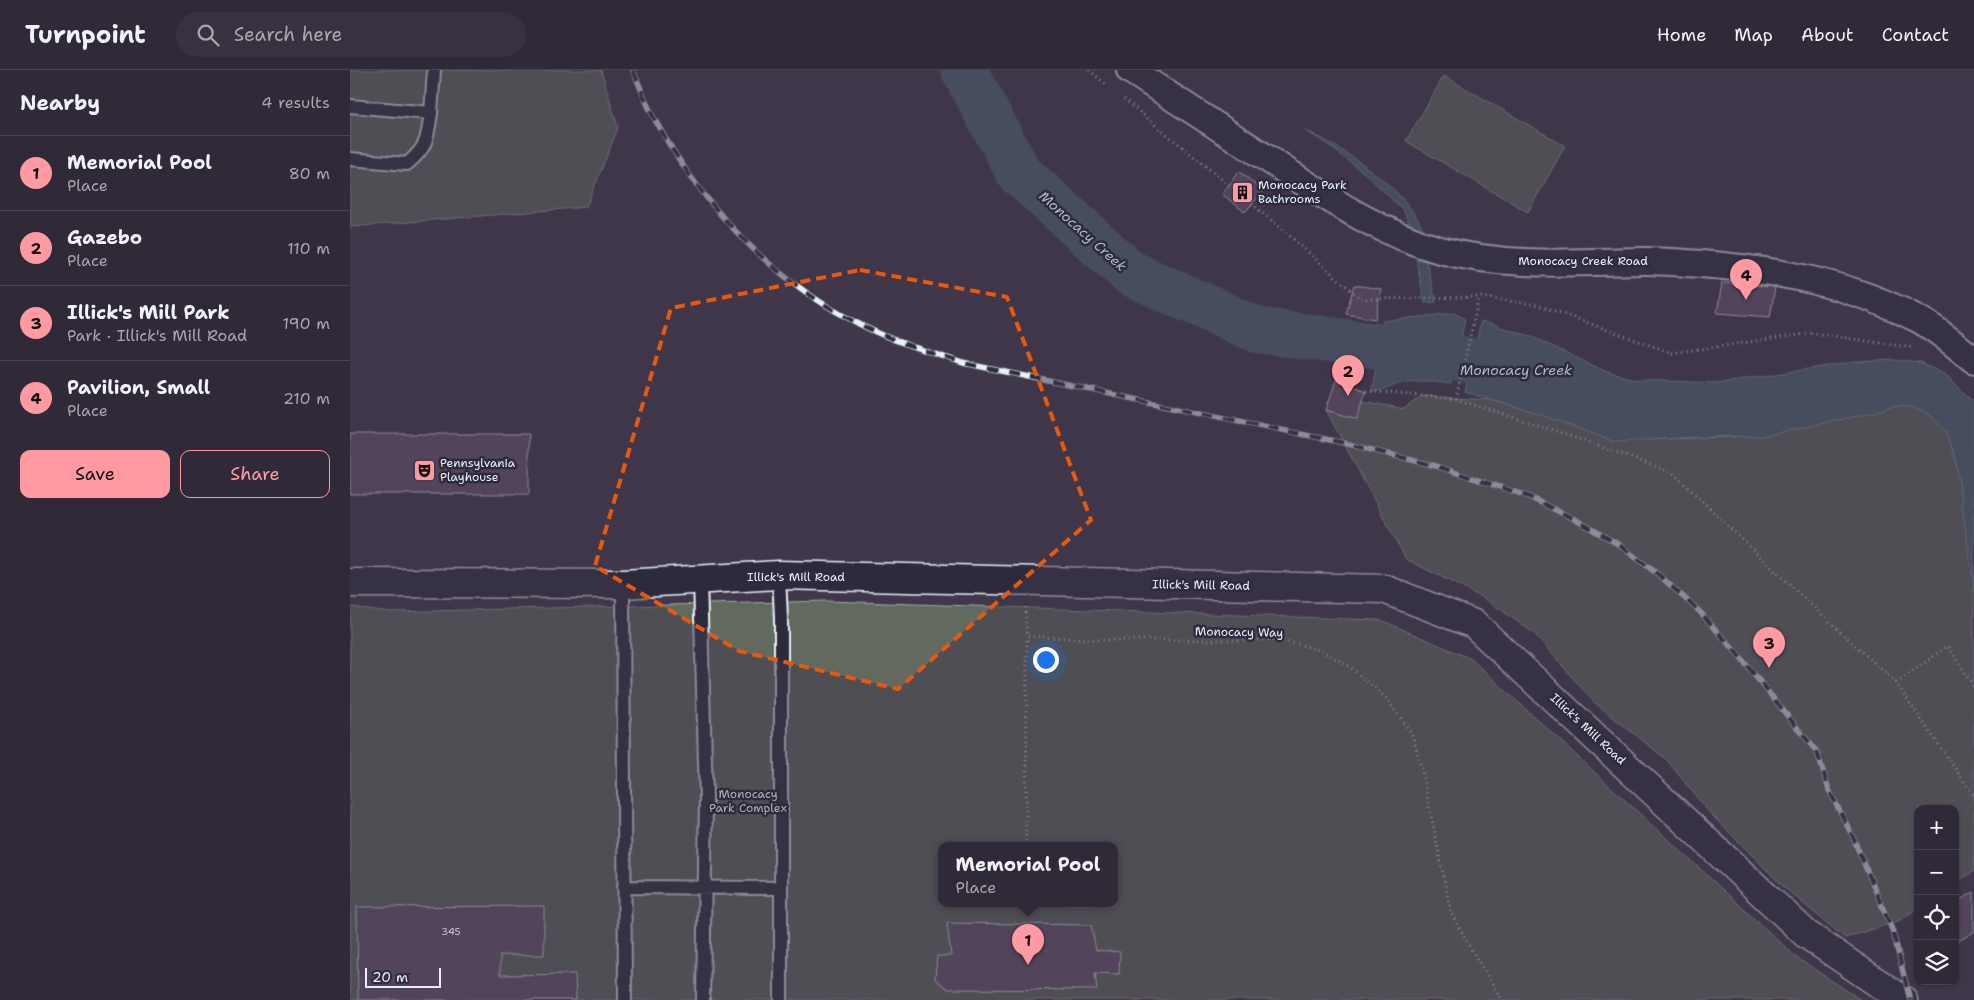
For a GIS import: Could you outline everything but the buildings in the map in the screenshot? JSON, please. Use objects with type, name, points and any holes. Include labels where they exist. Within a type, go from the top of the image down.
[{"type":"street","name":"Monocacy Creek Road","points":[[1130,70],[1329,199],[1368,222],[1409,240],[1471,256],[1526,264],[1671,262],[1744,267],[1810,279],[1848,288],[1919,320],[1940,333],[1974,360]]},
{"type":"street","name":"Illick's Mill Road","points":[[350,583],[623,584],[779,575],[1384,589],[1474,624],[1806,934],[1903,1000]]},
{"type":"lane","points":[[350,160],[407,164],[420,152],[427,138],[432,113],[434,70]]},
{"type":"lane","points":[[350,106],[432,113]]},
{"type":"lane","points":[[779,575],[781,1000]]},
{"type":"lane","points":[[700,579],[706,799],[703,1000]]},
{"type":"lane","points":[[623,584],[625,1000]]},
{"type":"lane","points":[[624,887],[781,888]]},
{"type":"path","points":[[1456,399],[1479,297]]},
{"type":"path","points":[[1366,391],[1456,399],[1565,434],[1673,473],[1896,683],[1974,796]]},
{"type":"path","points":[[1024,603],[1027,636],[1026,842]]},
{"type":"path","name":"Monocacy Way","points":[[1027,636],[1104,640],[1282,640],[1320,650],[1349,666],[1385,697],[1412,734],[1420,761],[1452,913],[1468,944],[1502,1000]]},
{"type":"path","points":[[1896,683],[1948,646],[1974,687]]},
{"type":"highlighted area","points":[[860,270],[1007,297],[1091,520],[898,689],[739,651],[595,566],[671,308]]},
{"type":"green space","points":[[350,70],[601,70],[618,128],[586,207],[350,227]]},
{"type":"green space","points":[[1444,76],[1565,146],[1528,212],[1406,141]]},
{"type":"green space","points":[[1422,396],[1490,400],[1542,415],[1612,441],[1762,436],[1872,413],[1892,406],[1912,407],[1930,415],[1945,431],[1955,455],[1974,578],[1974,871],[1959,880],[1959,805],[1914,805],[1914,911],[1898,921],[1845,938],[1785,888],[1709,812],[1666,759],[1594,702],[1534,633],[1485,599],[1406,559],[1326,410],[1356,419],[1363,401],[1404,409]]},
{"type":"green space","name":"Monocacy Park Complex","points":[[827,601],[1381,620],[1471,659],[1797,958],[1861,1000],[350,1000],[350,607],[391,612]]},
{"type":"water","points":[[1305,130],[1338,148],[1372,171],[1403,199],[1415,214],[1423,230],[1409,223],[1404,211],[1367,175]]},
{"type":"water","points":[[1416,259],[1426,261],[1436,302],[1425,303]]},
{"type":"water","name":"Monocacy Creek","points":[[1454,313],[1465,319],[1451,384],[1415,381],[1372,391],[1383,321]]},
{"type":"water","name":"Monocacy Creek","points":[[1481,321],[1530,336],[1607,372],[1639,380],[1717,383],[1856,362],[1896,360],[1921,363],[1946,375],[1974,403],[1974,588],[1955,455],[1945,431],[1930,415],[1912,407],[1892,406],[1872,413],[1762,436],[1692,437],[1615,442],[1542,415],[1465,392]]},
{"type":"waterway","name":"Monocacy Creek","points":[[964,70],[1019,173],[1130,273],[1257,330],[1442,355],[1535,375]]},
{"type":"railway","points":[[633,70],[648,107],[666,140],[702,192],[721,215],[763,258],[786,278],[836,312],[875,332],[963,363],[1344,443],[1436,466],[1527,496],[1576,520],[1618,544],[1659,575],[1700,612],[1735,651],[1817,752],[1829,790],[1852,835],[1893,932],[1910,1000]]},
{"type":"place","name":"Monocacy Park Bathrooms","points":[[1242,192]]},
{"type":"place","name":"Pavilion, Small","points":[[1746,300]]},
{"type":"place","name":"Gazebo","points":[[1348,396]]},
{"type":"place","name":"Pennsylvania Playhouse","points":[[424,470]]},
{"type":"place","name":"Illick's Mill Park","points":[[1769,668]]},
{"type":"place","name":"Memorial Pool","points":[[1028,965]]}]
